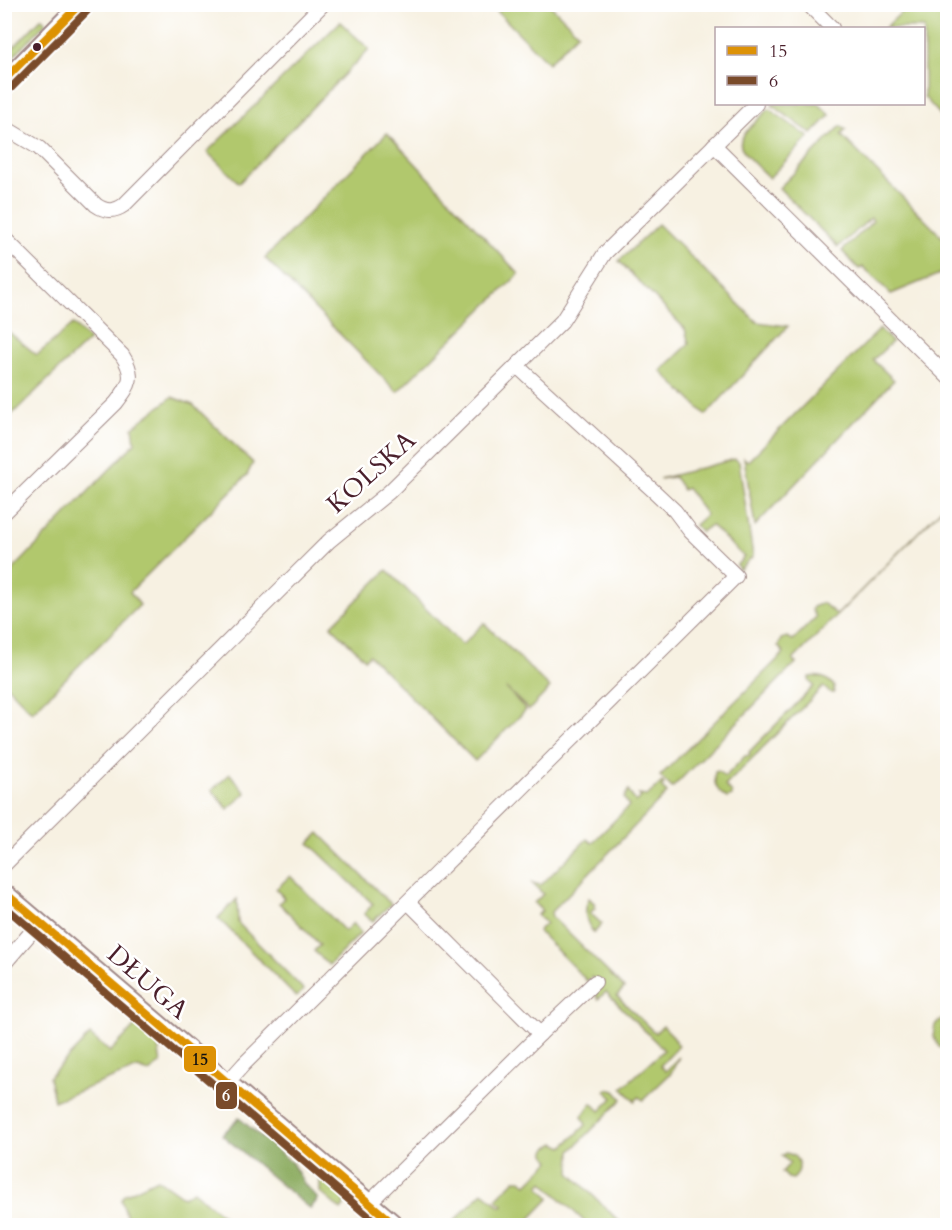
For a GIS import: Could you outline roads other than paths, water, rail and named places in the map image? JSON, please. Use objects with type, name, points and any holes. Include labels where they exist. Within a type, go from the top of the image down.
[{"type":"street","points":[[4,81],[81,4]]},
{"type":"street","points":[[4,127],[39,148],[102,210],[117,210],[124,206],[323,4]]},
{"type":"street","points":[[808,4],[830,27]]},
{"type":"street","name":"KOLSKA","points":[[4,865],[329,541],[389,492],[562,321],[605,253],[755,105]]},
{"type":"street","points":[[714,145],[948,377]]},
{"type":"street","points":[[4,238],[122,355],[129,366],[131,375],[128,387],[116,403],[4,513]]},
{"type":"street","points":[[227,1083],[736,576],[656,493],[517,366]]},
{"type":"street","name":"DŁUGA","points":[[4,892],[397,1226]]},
{"type":"street","points":[[409,903],[540,1034]]},
{"type":"street","points":[[4,964],[40,922]]},
{"type":"street","points":[[369,1203],[540,1034],[596,982]]}]
